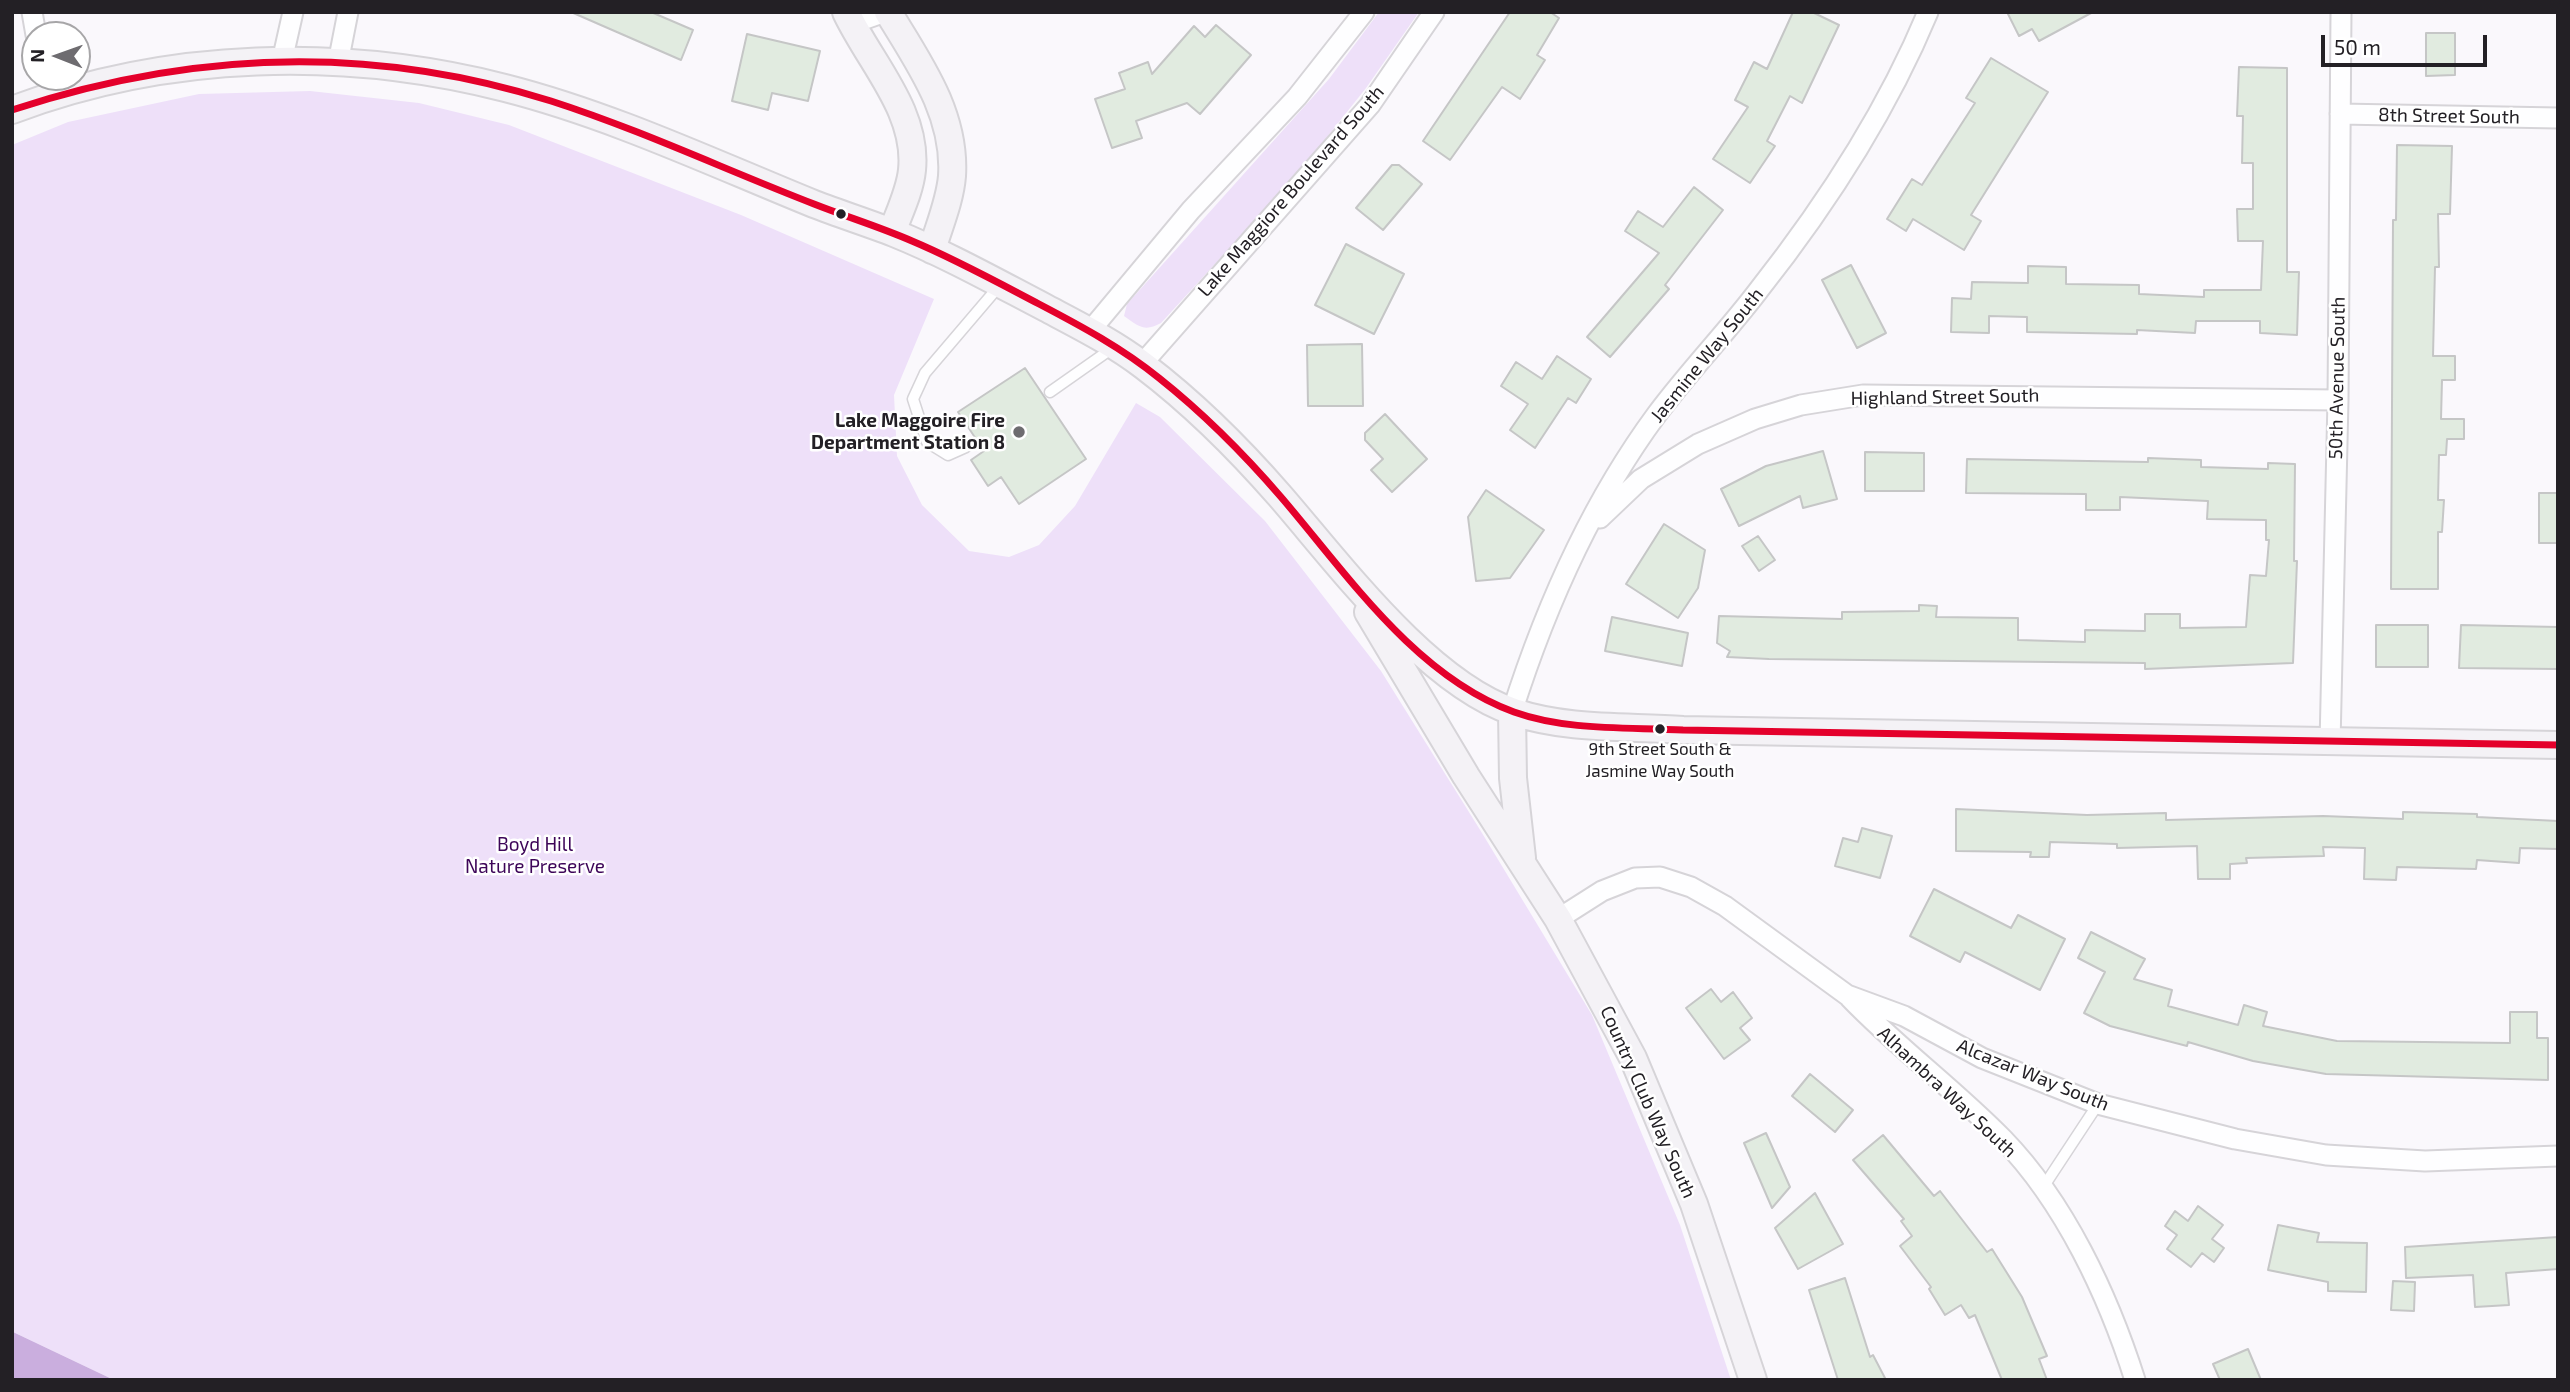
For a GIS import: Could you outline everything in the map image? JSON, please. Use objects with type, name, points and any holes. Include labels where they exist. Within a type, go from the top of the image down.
[{"type":"main road","points":[[887,12],[925,73],[945,117],[952,149],[951,179],[932,250]]},
{"type":"main road","points":[[848,18],[897,103],[913,139],[912,173],[892,232]]},
{"type":"main road","points":[[91,81],[220,64],[282,61],[370,63],[433,72],[509,89],[601,119],[892,232],[1090,331],[1142,364],[1233,444],[1343,571],[1417,649],[1462,684],[1512,712],[1568,723],[1683,730],[2558,745]]},
{"type":"main road","points":[[12,110],[44,91]]},
{"type":"main road","points":[[1343,571],[1524,867]]},
{"type":"main road","name":"Country Club Way South","points":[[1512,712],[1513,778],[1524,867],[1558,919],[1633,1058],[1694,1205],[1753,1380]]},
{"type":"street","points":[[282,61],[293,12]]},
{"type":"street","points":[[338,63],[348,12]]},
{"type":"street","points":[[848,18],[887,12]]},
{"type":"street","points":[[1090,331],[1191,210],[1297,97],[1364,12]]},
{"type":"street","name":"Lake Maggiore Boulevard South","points":[[1142,364],[1370,105],[1434,12]]},
{"type":"street","name":"Jasmine Way South","points":[[1512,712],[1560,578],[1590,529],[1611,483],[1658,413],[1806,229],[1861,146],[1910,55],[1928,12]]},
{"type":"street","name":"50th Avenue South","points":[[2330,743],[2338,400],[2341,12]]},
{"type":"street","name":"8th Street South","points":[[2340,114],[2558,118]]},
{"type":"street","name":"Highland Street South","points":[[1590,529],[1641,479],[1698,444],[1755,419],[1801,405],[1863,395],[1940,393],[2338,400]]},
{"type":"street","name":"Alcazar Way South","points":[[1558,919],[1602,891],[1635,878],[1660,877],[1691,887],[1726,906],[1846,995],[1903,1016],[1982,1058],[2098,1104],[2235,1139],[2326,1155],[2426,1161],[2558,1156]]},
{"type":"street","name":"Alhambra Way South","points":[[1846,995],[1889,1040],[2004,1140],[2042,1189],[2092,1268],[2122,1339],[2135,1380]]},
{"type":"lane","points":[[966,447],[948,455],[927,442],[913,399],[925,373],[1000,284]]},
{"type":"lane","points":[[1050,392],[1079,375],[1115,347]]},
{"type":"lane","points":[[2042,1189],[2098,1104]]},
{"type":"green space","points":[[1379,12],[1419,12],[1366,88],[1300,171],[1161,323],[1142,327],[1124,316],[1127,304],[1329,79]]},
{"type":"green space","name":"Boyd Hill Nature Preserve","points":[[310,91],[419,103],[509,125],[741,215],[934,299],[894,395],[897,456],[922,505],[969,551],[1009,557],[1039,545],[1075,506],[1136,403],[1160,417],[1265,521],[1381,671],[1592,1015],[1680,1225],[1731,1380],[114,1380],[13,1332],[12,145],[68,122],[199,94]]},
{"type":"shaded area","points":[[12,1330],[13,1332],[114,1380],[12,1380]]},
{"type":"building","points":[[571,12],[651,12],[693,30],[681,60]]},
{"type":"building","points":[[1510,12],[1550,12],[1559,18],[1537,55],[1545,60],[1520,99],[1502,87],[1450,160],[1423,141]]},
{"type":"building","points":[[1793,12],[1812,12],[1839,25],[1802,103],[1790,96],[1767,141],[1775,146],[1750,183],[1713,159],[1748,107],[1735,100],[1754,62],[1767,69]]},
{"type":"building","points":[[2007,12],[2093,12],[2039,41],[2032,29],[2019,36]]},
{"type":"building","points":[[1216,25],[1251,55],[1200,114],[1187,103],[1136,121],[1142,138],[1112,148],[1095,99],[1125,89],[1119,73],[1148,62],[1152,74],[1194,26],[1205,37]]},
{"type":"building","points":[[2426,33],[2455,33],[2455,75],[2426,76]]},
{"type":"building","points":[[747,34],[820,51],[808,101],[772,93],[768,110],[732,101]]},
{"type":"building","points":[[1991,58],[2048,92],[1971,215],[1981,221],[1964,250],[1913,219],[1906,231],[1887,219],[1912,179],[1922,185],[1975,103],[1966,98]]},
{"type":"building","points":[[2239,67],[2287,68],[2287,272],[2299,272],[2297,335],[2260,333],[2260,321],[2196,321],[2195,333],[2137,330],[2137,334],[2027,332],[2027,317],[1989,316],[1989,333],[1951,332],[1952,298],[1971,299],[1972,282],[2028,283],[2028,266],[2066,267],[2066,284],[2139,285],[2139,294],[2204,297],[2204,290],[2261,290],[2263,241],[2238,241],[2237,209],[2253,209],[2253,163],[2242,163],[2243,116],[2237,116]]},
{"type":"building","points":[[2397,145],[2452,146],[2450,214],[2438,214],[2439,267],[2435,267],[2433,356],[2455,356],[2455,380],[2442,380],[2441,419],[2464,419],[2464,439],[2447,439],[2446,455],[2439,455],[2438,500],[2444,500],[2442,532],[2438,532],[2438,589],[2391,589],[2393,220],[2396,220]]},
{"type":"building","points":[[1392,165],[1399,165],[1422,184],[1383,230],[1356,208]]},
{"type":"building","points":[[1694,187],[1723,210],[1665,285],[1669,289],[1610,357],[1587,337],[1659,253],[1625,231],[1638,211],[1663,227]]},
{"type":"building","points":[[1346,244],[1404,274],[1374,334],[1315,305]]},
{"type":"building","points":[[1851,265],[1886,333],[1857,348],[1822,280]]},
{"type":"building","points":[[1362,344],[1363,406],[1308,406],[1307,345]]},
{"type":"building","points":[[1557,356],[1591,379],[1576,403],[1568,398],[1535,448],[1510,430],[1528,404],[1501,386],[1516,362],[1542,379]]},
{"type":"building","name":"Lake Maggoire Fire Department Station 8","points":[[1025,368],[1086,459],[1019,504],[1001,477],[988,486],[971,460],[984,451],[958,412]]},
{"type":"building","points":[[1385,414],[1427,459],[1392,492],[1371,470],[1383,459],[1365,440],[1365,433]]},
{"type":"building","points":[[1823,451],[1837,499],[1803,508],[1800,496],[1739,526],[1721,489],[1766,466]]},
{"type":"building","points":[[1865,452],[1924,453],[1924,491],[1865,491]]},
{"type":"building","points":[[2148,458],[2201,460],[2201,467],[2268,469],[2268,463],[2295,464],[2294,561],[2297,561],[2293,663],[2145,669],[2145,663],[1769,659],[1727,657],[1730,651],[1717,643],[1719,616],[1842,619],[1842,612],[1919,611],[1919,605],[1937,606],[1936,617],[2018,618],[2018,640],[2085,642],[2085,630],[2145,631],[2145,614],[2180,614],[2180,628],[2246,627],[2250,575],[2266,576],[2269,540],[2266,540],[2266,520],[2207,519],[2208,501],[2120,497],[2120,510],[2086,510],[2086,494],[1966,493],[1967,459],[2148,462]]},
{"type":"building","points":[[1486,490],[1544,530],[1510,578],[1476,581],[1468,517]]},
{"type":"building","points":[[2539,493],[2558,493],[2558,543],[2539,543]]},
{"type":"building","points":[[1664,524],[1705,550],[1698,588],[1678,618],[1626,584]]},
{"type":"building","points":[[1758,536],[1775,560],[1759,571],[1742,546]]},
{"type":"building","points":[[1612,617],[1688,633],[1682,666],[1605,651]]},
{"type":"building","points":[[2376,625],[2428,625],[2428,667],[2376,667]]},
{"type":"building","points":[[2461,625],[2558,627],[2558,669],[2459,668]]},
{"type":"building","points":[[1956,809],[2087,815],[2166,813],[2166,820],[2323,816],[2403,819],[2403,812],[2477,814],[2477,817],[2558,821],[2558,849],[2520,848],[2519,863],[2477,860],[2476,869],[2397,867],[2396,880],[2364,879],[2365,848],[2323,847],[2324,856],[2246,858],[2247,863],[2230,864],[2230,879],[2198,879],[2197,846],[2117,848],[2117,844],[2050,842],[2049,857],[2030,857],[2031,852],[1956,851]]},
{"type":"building","points":[[1862,828],[1892,836],[1880,878],[1835,866],[1843,838],[1858,842]]},
{"type":"building","points":[[1934,889],[2011,928],[2018,915],[2065,939],[2040,990],[1965,952],[1960,962],[1910,936]]},
{"type":"building","points":[[2091,932],[2145,959],[2134,979],[2172,990],[2168,1006],[2238,1025],[2244,1005],[2267,1012],[2263,1026],[2337,1041],[2510,1043],[2510,1012],[2537,1012],[2537,1038],[2548,1038],[2548,1080],[2326,1074],[2253,1061],[2188,1042],[2187,1046],[2110,1026],[2084,1013],[2105,972],[2078,958]]},
{"type":"building","points":[[1711,989],[1721,1002],[1733,992],[1752,1018],[1740,1028],[1750,1040],[1724,1059],[1686,1008]]},
{"type":"building","points":[[1810,1074],[1853,1110],[1835,1132],[1792,1096]]},
{"type":"building","points":[[1766,1133],[1790,1187],[1772,1208],[1744,1143]]},
{"type":"building","points":[[1883,1135],[1934,1196],[1940,1191],[1987,1252],[1992,1249],[2022,1297],[2047,1356],[2039,1359],[2047,1380],[2002,1380],[1975,1315],[1969,1318],[1961,1305],[1945,1315],[1929,1289],[1931,1287],[1900,1246],[1912,1236],[1901,1221],[1904,1219],[1853,1160]]},
{"type":"building","points":[[1815,1193],[1843,1244],[1798,1269],[1775,1228]]},
{"type":"building","points":[[2198,1206],[2223,1225],[2212,1239],[2224,1248],[2214,1262],[2202,1253],[2191,1267],[2167,1249],[2177,1235],[2165,1226],[2175,1211],[2188,1221]]},
{"type":"building","points":[[2278,1225],[2319,1233],[2317,1242],[2367,1243],[2366,1292],[2328,1291],[2328,1282],[2268,1270]]},
{"type":"building","points":[[2558,1237],[2558,1269],[2506,1273],[2509,1305],[2475,1307],[2473,1275],[2406,1278],[2405,1247]]},
{"type":"building","points":[[1845,1278],[1870,1357],[1873,1355],[1886,1380],[1838,1380],[1809,1290]]},
{"type":"building","points":[[2393,1281],[2415,1282],[2414,1311],[2391,1310]]},
{"type":"building","points":[[2248,1349],[2261,1380],[2220,1380],[2213,1364]]},
{"type":"transit line","points":[[12,110],[79,90],[213,66],[281,62],[348,63],[416,70],[483,83],[585,112],[900,236],[960,263],[1055,312],[1145,367],[1191,405],[1238,450],[1385,620],[1414,648],[1445,674],[1478,696],[1534,718],[1598,727],[1683,730],[2558,745]]},
{"type":"place","name":"Lake Maggoire Fire Department Station 8","points":[[1019,432]]},
{"type":"place","name":"9th Street South & Jasmine Way South","points":[[1660,729]]}]
